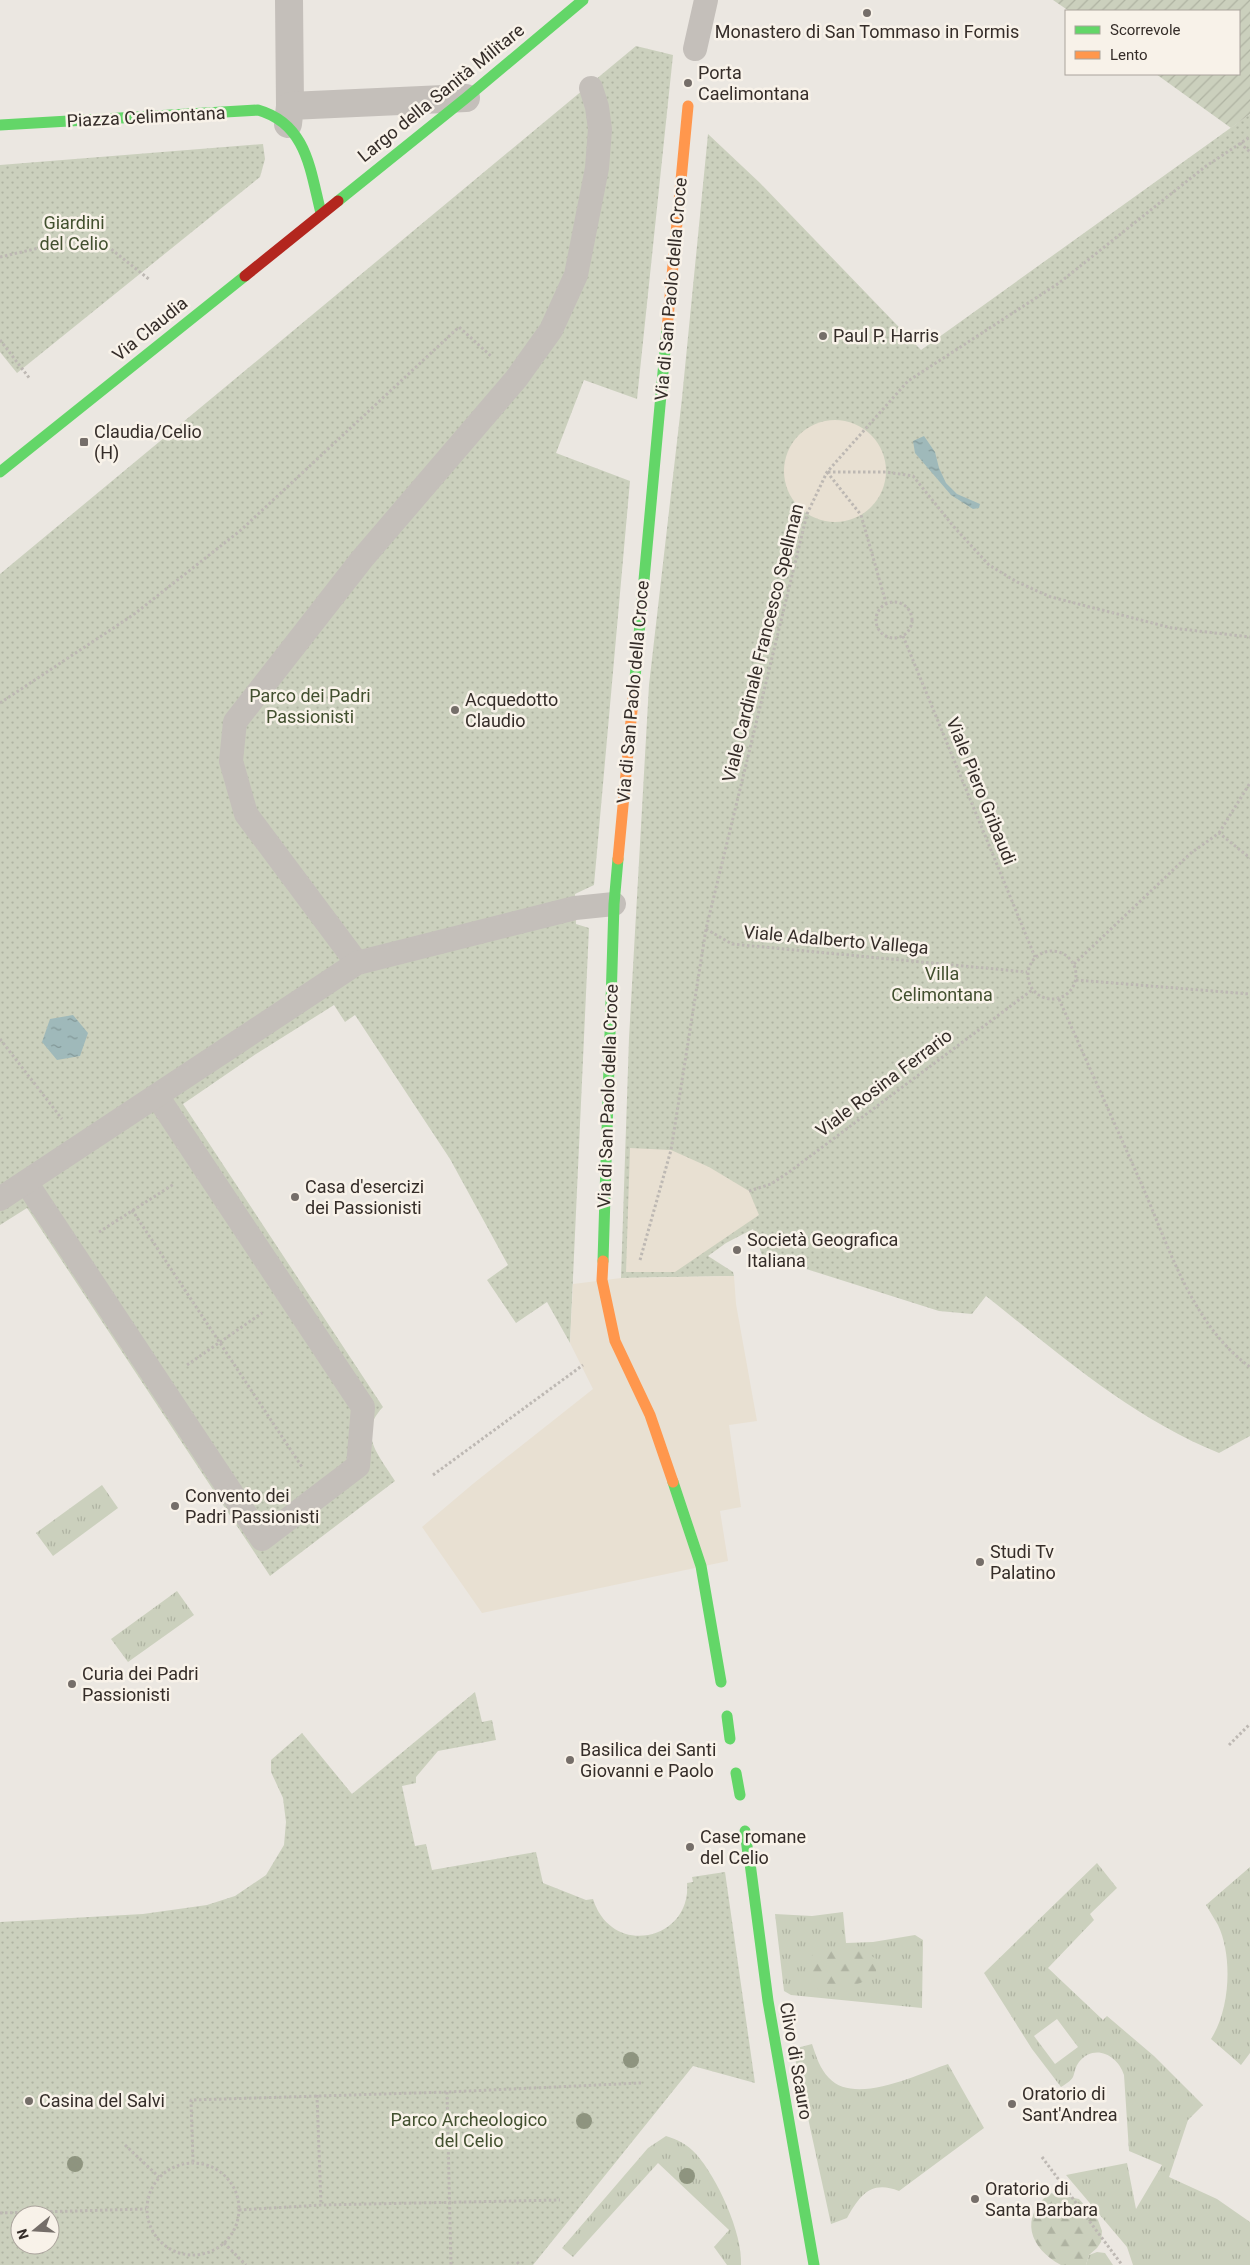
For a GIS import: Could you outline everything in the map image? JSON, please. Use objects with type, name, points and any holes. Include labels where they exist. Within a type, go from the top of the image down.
[{"type":"street","points":[[289,0],[289,115],[466,98]]},
{"type":"street","name":"Largo della Sanità Militare","points":[[321,213],[466,98],[583,0]]},
{"type":"street","name":"Via di San Paolo della Croce","points":[[688,106],[614,904],[602,1280],[615,1341],[650,1414],[701,1566]]},
{"type":"street","name":"Piazza Celimontana","points":[[0,126],[258,110],[276,115],[289,115],[302,147],[321,213]]},
{"type":"street","name":"Via Claudia","points":[[0,472],[321,213]]},
{"type":"street","name":"Clivo di Scauro","points":[[701,1566],[742,1813],[768,2001],[814,2265]]},
{"type":"lane","points":[[695,49],[706,0]]},
{"type":"lane","points":[[357,963],[246,814],[231,761],[235,722],[362,559],[516,379],[551,330],[576,275],[599,149],[598,114],[591,88]]},
{"type":"lane","points":[[0,1199],[357,963],[575,908],[614,904]]},
{"type":"lane","points":[[26,1182],[262,1538],[358,1466],[363,1407],[156,1096]]},
{"type":"path","name":"Viale Cardinale Francesco Spellman","points":[[639,1263],[670,1150],[706,930],[808,514],[827,472],[908,382],[1059,283],[1206,166],[1250,137]]},
{"type":"path","points":[[1240,143],[1250,152]]},
{"type":"path","points":[[0,257],[78,239],[111,249],[150,280]]},
{"type":"path","points":[[0,703],[133,614],[241,530],[460,327],[516,379]]},
{"type":"path","points":[[0,340],[30,378]]},
{"type":"path","points":[[827,472],[861,515],[886,604]]},
{"type":"path","points":[[827,472],[886,472],[913,476],[954,527],[989,565],[1017,582],[1050,596],[1172,628],[1250,637]]},
{"type":"path","points":[[899,602],[904,604],[912,614],[912,627],[903,636],[892,638],[882,633],[878,628],[876,623],[878,611],[886,604],[899,602]]},
{"type":"path","name":"Viale Piero Gribaudi","points":[[903,636],[1035,957]]},
{"type":"path","points":[[1074,964],[1191,853],[1219,832],[1250,783]]},
{"type":"path","points":[[1219,832],[1250,858]]},
{"type":"path","name":"Viale Adalberto Vallega","points":[[706,930],[732,944],[1027,972]]},
{"type":"path","points":[[1056,951],[1070,958],[1074,964],[1076,980],[1070,991],[1059,999],[1044,999],[1032,990],[1029,985],[1027,972],[1035,957],[1041,953],[1056,951]]},
{"type":"path","points":[[1076,980],[1250,994]]},
{"type":"path","name":"Viale Rosina Ferrario","points":[[749,1191],[771,1184],[789,1172],[1032,990]]},
{"type":"path","points":[[1059,999],[1184,1280],[1210,1328],[1232,1354],[1250,1368]]},
{"type":"path","points":[[0,1039],[82,1145]]},
{"type":"path","points":[[72,1250],[179,1180]]},
{"type":"path","points":[[132,1210],[218,1344],[320,1494]]},
{"type":"path","points":[[160,1384],[288,1294]]},
{"type":"path","points":[[433,1475],[583,1366]]},
{"type":"path","points":[[1229,1745],[1250,1724]]},
{"type":"path","points":[[193,2162],[191,2100],[447,2092],[642,2083]]},
{"type":"path","points":[[447,2092],[451,2265]]},
{"type":"path","points":[[317,2095],[321,2205]]},
{"type":"path","points":[[125,2146],[159,2177]]},
{"type":"path","points":[[1042,2158],[1122,2265]]},
{"type":"path","points":[[193,2162],[208,2164],[220,2171],[231,2182],[237,2195],[239,2210],[238,2222],[224,2243],[211,2251],[197,2255],[182,2254],[168,2248],[156,2237],[149,2224],[146,2209],[149,2194],[165,2171],[179,2164],[193,2162]]},
{"type":"path","points":[[239,2210],[321,2205],[560,2200]]},
{"type":"path","points":[[0,2212],[146,2209]]},
{"type":"path","points":[[224,2243],[246,2265]]},
{"type":"green space","points":[[1053,0],[1250,0],[1250,114],[1231,128],[1157,75],[1240,75],[1240,10],[1068,10]]},
{"type":"green space","name":"Parco dei Padri Passionisti","points":[[636,46],[673,55],[637,399],[584,380],[556,453],[630,481],[594,885],[575,894],[576,924],[589,928],[570,1343],[547,1302],[516,1323],[487,1280],[508,1265],[450,1159],[355,1015],[345,1022],[334,1005],[253,1056],[183,1104],[383,1407],[375,1417],[371,1435],[377,1453],[395,1481],[270,1576],[27,1208],[0,1225],[0,574]]},
{"type":"green space","name":"Villa Celimontana","points":[[1250,114],[1250,1436],[1219,1453],[1187,1439],[1126,1403],[1069,1362],[986,1296],[972,1314],[939,1311],[762,1255],[753,1229],[726,1243],[708,1256],[733,1272],[734,1276],[621,1278],[629,1038],[649,685],[682,398],[708,134],[760,183],[921,350]]},
{"type":"green space","name":"Giardini del Celio","points":[[263,144],[265,159],[260,177],[17,373],[0,352],[0,165]]},
{"type":"green space","points":[[102,1485],[118,1508],[53,1556],[36,1533]]},
{"type":"green space","points":[[177,1591],[194,1615],[128,1662],[111,1639]]},
{"type":"green space","name":"Parco Archeologico del Celio","points":[[475,1692],[482,1722],[492,1720],[496,1740],[438,1751],[416,1777],[416,1783],[402,1786],[415,1846],[426,1844],[432,1870],[536,1852],[543,1883],[586,1900],[593,1899],[603,1918],[616,1930],[632,1935],[649,1935],[664,1929],[677,1918],[685,1903],[687,1883],[693,1882],[692,1877],[725,1872],[755,2083],[693,2066],[533,2265],[0,2265],[0,1922],[143,1914],[207,1905],[235,1896],[266,1875],[284,1845],[286,1822],[283,1798],[271,1772],[271,1760],[302,1733],[352,1794]]},
{"type":"green space","points":[[1097,1863],[1117,1888],[1090,1914],[1094,1920],[1048,1968],[1103,2020],[1107,2016],[1154,2056],[1203,2105],[1188,2120],[1169,2177],[1217,2199],[1250,2222],[1250,2265],[1133,2265],[1127,2247],[1066,2175],[1127,2163],[1136,2209],[1162,2165],[1129,2151],[1124,2075],[1121,2068],[1111,2057],[1098,2052],[1092,2053],[1085,2056],[1079,2062],[1073,2077],[1061,2087],[1032,2049],[984,1973]],"holes":[[[1057,2019],[1078,2047],[1055,2064],[1034,2036]]]},
{"type":"green space","points":[[1250,1867],[1250,2053],[1241,2065],[1211,2039],[1217,2027],[1226,1998],[1227,1967],[1223,1938],[1218,1925],[1206,1905]]},
{"type":"green space","points":[[843,1912],[846,1943],[873,1942],[915,1935],[923,1940],[922,2008],[791,1995],[784,1991],[775,1914],[812,1916]]},
{"type":"green space","points":[[860,1948],[876,1959],[876,1973],[868,1979],[834,1992],[822,1990],[809,1981],[806,1966],[814,1954],[822,1950],[849,1952]]},
{"type":"green space","points":[[812,2044],[821,2066],[829,2078],[840,2086],[854,2089],[870,2089],[887,2085],[948,2064],[984,2128],[899,2191],[881,2187],[867,2192],[862,2196],[847,2218],[831,2224],[793,2049]]},
{"type":"green space","points":[[666,2136],[682,2143],[693,2151],[712,2177],[733,2222],[741,2252],[741,2265],[727,2265],[714,2247],[729,2230],[658,2163],[573,2257],[562,2248],[648,2148]]},
{"type":"green space","points":[[1050,2193],[1079,2199],[1098,2220],[1102,2231],[1101,2242],[1089,2255],[1086,2265],[1061,2265],[1041,2250],[1035,2241],[1031,2222],[1034,2212],[1040,2202]]},
{"type":"green space","points":[[1097,2252],[1105,2253],[1113,2265],[1086,2265],[1089,2255]]},
{"type":"shaded area","points":[[835,420],[855,424],[871,435],[882,451],[886,471],[882,491],[871,507],[855,518],[835,522],[815,518],[799,507],[788,491],[784,471],[788,451],[799,435],[815,424]]},
{"type":"shaded area","points":[[630,1148],[671,1150],[709,1167],[749,1191],[759,1215],[675,1272],[626,1272]]},
{"type":"shaded area","points":[[734,1276],[736,1304],[757,1421],[729,1425],[741,1507],[720,1511],[728,1561],[482,1613],[422,1527],[474,1483],[593,1389],[570,1343],[573,1284],[621,1278]]},
{"type":"water","points":[[924,436],[935,452],[939,468],[946,483],[957,494],[980,504],[979,508],[973,509],[951,495],[915,453],[913,441]]},
{"type":"water","points":[[73,1015],[88,1033],[80,1056],[57,1060],[42,1042],[50,1019]]},
{"type":"traffic: fast","points":[[338,201],[466,98],[583,0]]},
{"type":"traffic: fast","points":[[0,125],[258,110],[274,117],[287,126],[297,137],[309,165],[321,213]]},
{"type":"traffic: fast","points":[[0,472],[245,276]]},
{"type":"traffic: fast","points":[[634,689],[667,329]]},
{"type":"traffic: fast","points":[[603,1261],[614,904],[618,859]]},
{"type":"traffic: fast","points":[[673,1482],[701,1566],[721,1682]]},
{"type":"traffic: fast","points":[[727,1716],[730,1739]]},
{"type":"traffic: fast","points":[[736,1773],[740,1795]]},
{"type":"traffic: fast","points":[[745,1831],[748,1854]]},
{"type":"traffic: fast","points":[[750,1863],[768,2001],[814,2265]]},
{"type":"traffic: slow","points":[[667,329],[688,106]]},
{"type":"traffic: slow","points":[[618,859],[634,689]]},
{"type":"traffic: slow","points":[[603,1261],[602,1280],[615,1341],[650,1415],[673,1482]]},
{"type":"traffic: jam","points":[[245,276],[338,201]]},
{"type":"place","name":"Monastero di San Tommaso in Formis","points":[[867,13]]},
{"type":"place","name":"Porta Caelimontana","points":[[688,83]]},
{"type":"place","name":"Paul P. Harris","points":[[823,336]]},
{"type":"place","name":"Claudia/Celio (H)","points":[[84,442]]},
{"type":"place","name":"Acquedotto Claudio","points":[[455,710]]},
{"type":"place","name":"Casa d'esercizi dei Passionisti","points":[[295,1197]]},
{"type":"place","name":"Società Geografica Italiana","points":[[737,1250]]},
{"type":"place","name":"Convento dei Padri Passionisti","points":[[175,1506]]},
{"type":"place","name":"Studi Tv Palatino","points":[[980,1562]]},
{"type":"place","name":"Curia dei Padri Passionisti","points":[[72,1684]]},
{"type":"place","name":"Basilica dei Santi Giovanni e Paolo","points":[[570,1760]]},
{"type":"place","name":"Case romane del Celio","points":[[690,1847]]},
{"type":"place","name":"Casina del Salvi","points":[[29,2101]]},
{"type":"place","name":"Oratorio di Sant'Andrea","points":[[1012,2104]]},
{"type":"place","name":"Oratorio di Santa Barbara","points":[[975,2199]]}]
